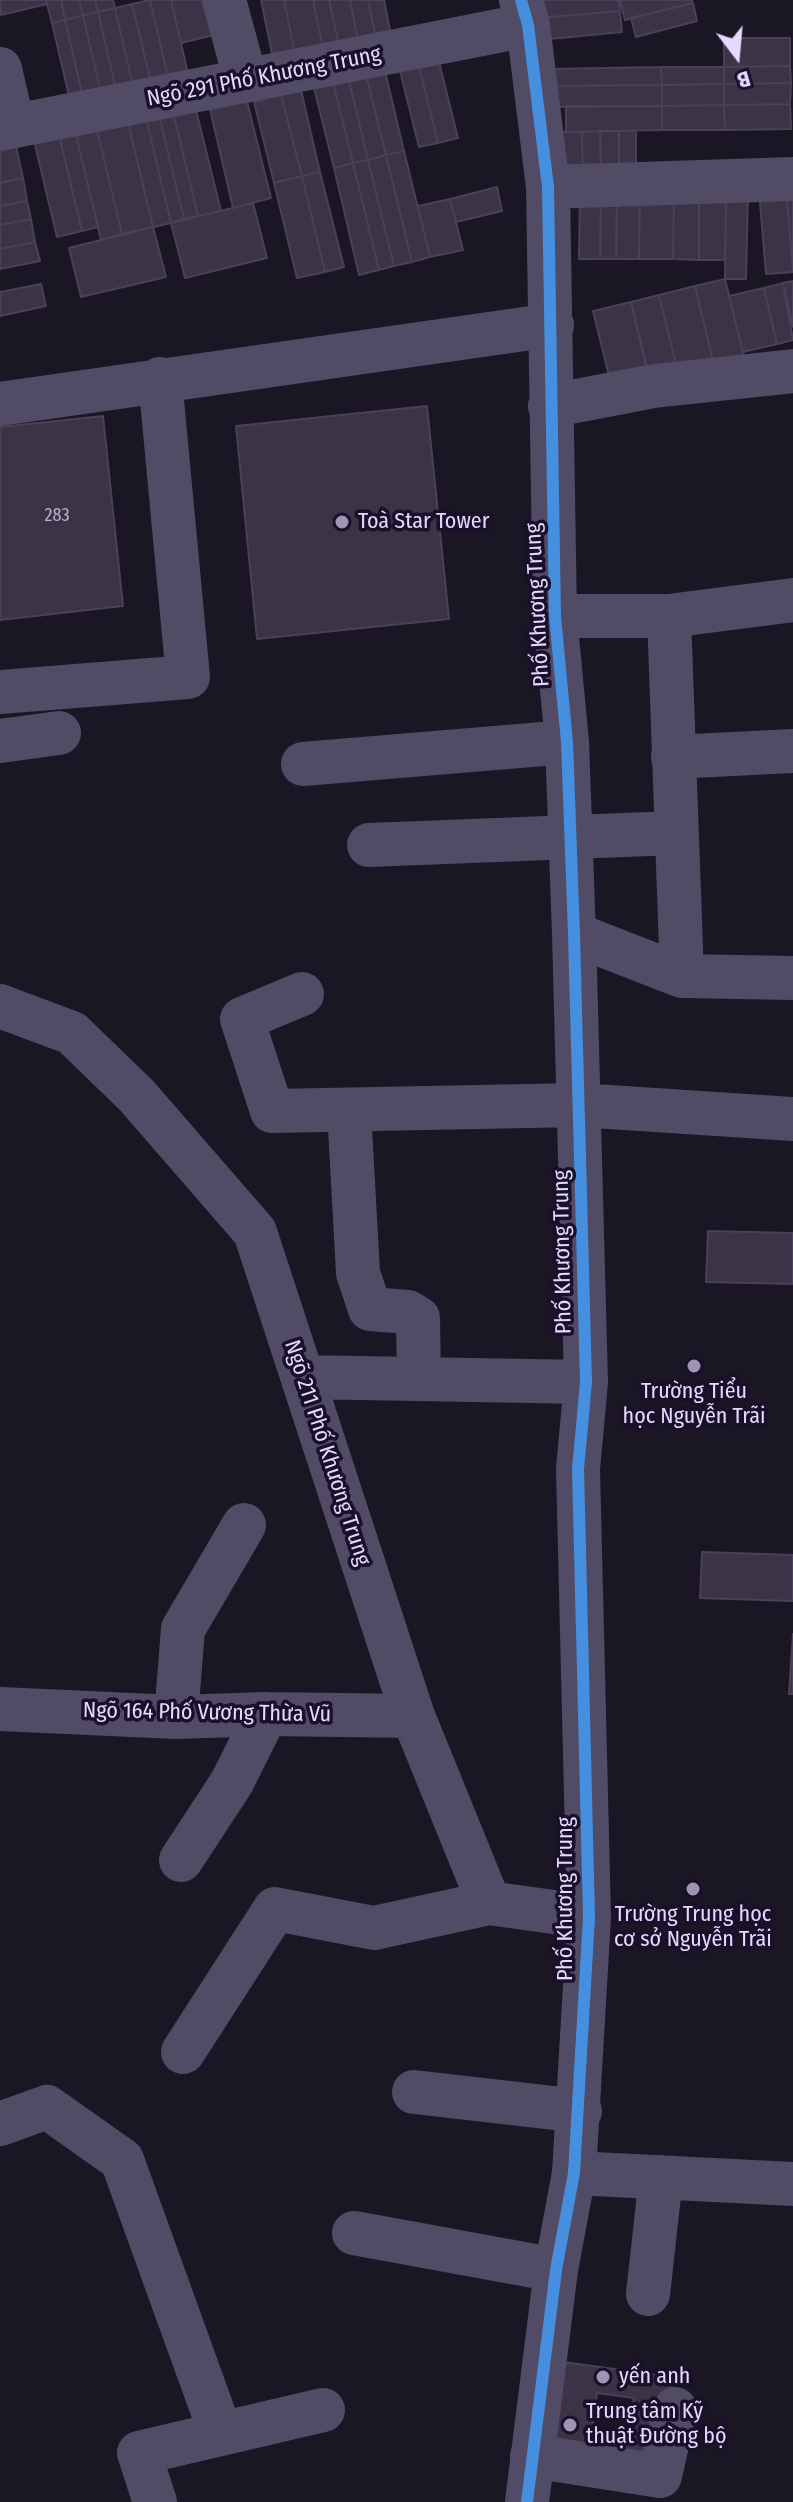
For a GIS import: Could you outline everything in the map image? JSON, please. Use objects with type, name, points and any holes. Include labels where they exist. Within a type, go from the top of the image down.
[{"type":"street","points":[[224,0],[246,81]]},
{"type":"street","name":"Ngõ 291 Phố Khương Trung","points":[[7,128],[246,81],[525,12]]},
{"type":"street","name":"Phố Khương Trung","points":[[525,12],[548,187],[555,616],[567,742],[571,837],[586,1382],[578,1469],[589,1917],[574,2173],[556,2270],[527,2502]]},
{"type":"street","points":[[0,69],[7,128]]},
{"type":"street","points":[[548,187],[793,179]]},
{"type":"street","points":[[0,404],[552,325]]},
{"type":"street","points":[[550,406],[654,386],[793,371]]},
{"type":"street","points":[[0,692],[188,677],[160,379]]},
{"type":"street","points":[[555,616],[669,616],[793,600]]},
{"type":"street","points":[[669,616],[682,976]]},
{"type":"street","points":[[0,741],[59,733]]},
{"type":"street","points":[[303,764],[567,742]]},
{"type":"street","points":[[673,757],[793,751]]},
{"type":"street","points":[[369,845],[675,833]]},
{"type":"street","points":[[574,934],[682,976],[793,978]]},
{"type":"street","points":[[302,994],[242,1019],[272,1111],[579,1105],[793,1119]]},
{"type":"street","name":"Ngõ 211 Phố Khương Trung","points":[[0,1006],[72,1033],[137,1096],[255,1232],[413,1716],[489,1903]]},
{"type":"street","points":[[349,1110],[358,1273],[370,1309],[408,1312],[418,1318],[419,1379]]},
{"type":"street","points":[[303,1377],[586,1382]]},
{"type":"street","points":[[176,1717],[183,1629],[244,1525]]},
{"type":"street","name":"Ngõ 164 Phố Vương Thừa Vũ","points":[[0,1709],[176,1717],[266,1714],[413,1716]]},
{"type":"street","points":[[181,1860],[232,1782],[266,1714]]},
{"type":"street","points":[[183,2052],[275,1909],[374,1928],[489,1903],[589,1917]]},
{"type":"street","points":[[414,2092],[580,2111]]},
{"type":"street","points":[[0,2124],[47,2107],[122,2160],[221,2434]]},
{"type":"street","points":[[574,2173],[793,2184]]},
{"type":"street","points":[[648,2294],[661,2177]]},
{"type":"street","points":[[354,2233],[556,2270]]},
{"type":"street","points":[[532,2456],[660,2476],[675,2409]]},
{"type":"street","points":[[155,2502],[139,2453],[323,2410]]},
{"type":"building","points":[[0,0],[46,0],[47,4],[1,15]]},
{"type":"building","points":[[46,0],[61,0],[65,20],[52,23]]},
{"type":"building","points":[[61,0],[79,0],[83,15],[65,20]]},
{"type":"building","points":[[79,0],[95,0],[98,12],[83,15]]},
{"type":"building","points":[[95,0],[113,0],[115,8],[98,12]]},
{"type":"building","points":[[150,0],[171,0],[190,82],[170,86]]},
{"type":"building","points":[[150,0],[170,86],[153,90],[132,4]]},
{"type":"building","points":[[171,0],[219,0],[226,32],[181,43]]},
{"type":"building","points":[[261,0],[284,0],[297,64],[275,68]]},
{"type":"building","points":[[284,0],[313,0],[325,58],[297,64]]},
{"type":"building","points":[[313,0],[329,0],[341,55],[325,58]]},
{"type":"building","points":[[329,0],[350,0],[360,51],[341,55]]},
{"type":"building","points":[[350,0],[368,0],[378,48],[360,51]]},
{"type":"building","points":[[368,0],[384,0],[393,45],[378,48]]},
{"type":"building","points":[[536,0],[619,0],[620,11],[538,18]]},
{"type":"building","points":[[620,0],[692,0],[693,3],[625,20]]},
{"type":"building","points":[[693,3],[697,21],[636,37],[631,18]]},
{"type":"building","points":[[132,4],[153,90],[135,95],[115,8]]},
{"type":"building","points":[[115,8],[135,95],[118,98],[98,12]]},
{"type":"building","points":[[620,11],[622,32],[540,40],[538,18]]},
{"type":"building","points":[[98,12],[118,98],[103,102],[83,15]]},
{"type":"building","points":[[83,15],[103,102],[85,106],[65,20]]},
{"type":"building","points":[[65,20],[85,106],[72,109],[52,23]]},
{"type":"building","points":[[724,38],[790,38],[790,66],[724,67]]},
{"type":"building","points":[[436,50],[458,138],[438,143],[416,55]]},
{"type":"building","points":[[416,55],[438,143],[419,147],[397,59]]},
{"type":"building","points":[[383,63],[404,151],[386,155],[364,67]]},
{"type":"building","points":[[790,66],[791,83],[724,84],[724,67]]},
{"type":"building","points":[[364,67],[386,155],[368,160],[347,72]]},
{"type":"building","points":[[661,67],[662,85],[547,86],[546,69]]},
{"type":"building","points":[[661,67],[724,67],[724,84],[662,85]]},
{"type":"building","points":[[347,72],[368,160],[353,163],[331,75]]},
{"type":"building","points":[[331,75],[353,163],[334,168],[312,80]]},
{"type":"building","points":[[791,83],[790,104],[724,105],[724,84]]},
{"type":"building","points":[[724,84],[724,105],[662,106],[662,85]]},
{"type":"building","points":[[662,85],[662,106],[547,107],[547,86]]},
{"type":"building","points":[[301,90],[320,172],[302,176],[281,95]]},
{"type":"building","points":[[281,95],[302,176],[274,183],[254,102]]},
{"type":"building","points":[[246,97],[271,198],[233,208],[209,105]]},
{"type":"building","points":[[194,102],[221,211],[198,216],[172,108]]},
{"type":"building","points":[[790,104],[791,129],[725,130],[724,105]]},
{"type":"building","points":[[724,105],[725,130],[662,130],[662,106]]},
{"type":"building","points":[[566,106],[662,106],[662,130],[566,132]]},
{"type":"building","points":[[172,108],[198,216],[184,219],[158,111]]},
{"type":"building","points":[[158,111],[184,219],[171,223],[145,114]]},
{"type":"building","points":[[145,114],[171,223],[153,227],[127,118]]},
{"type":"building","points":[[127,118],[153,227],[122,234],[96,126]]},
{"type":"building","points":[[96,126],[122,234],[101,240],[75,131]]},
{"type":"building","points":[[75,131],[98,227],[82,231],[59,135]]},
{"type":"building","points":[[600,131],[619,131],[619,182],[601,182]]},
{"type":"building","points":[[600,131],[601,182],[583,183],[582,132]]},
{"type":"building","points":[[619,131],[636,131],[636,182],[619,182]]},
{"type":"building","points":[[549,132],[582,132],[583,183],[550,183]]},
{"type":"building","points":[[59,135],[82,231],[57,237],[34,141]]},
{"type":"building","points":[[16,146],[23,178],[0,183],[0,149]]},
{"type":"building","points":[[404,151],[430,257],[412,262],[386,155]]},
{"type":"building","points":[[386,155],[412,262],[394,266],[368,160]]},
{"type":"building","points":[[368,160],[394,266],[379,270],[353,163]]},
{"type":"building","points":[[353,163],[379,270],[359,275],[334,168]]},
{"type":"building","points":[[320,172],[344,267],[325,272],[302,176]]},
{"type":"building","points":[[302,176],[325,272],[297,278],[274,183]]},
{"type":"building","points":[[23,178],[27,201],[0,206],[0,183]]},
{"type":"building","points":[[497,187],[502,211],[456,222],[450,199]]},
{"type":"building","points":[[786,188],[793,188],[793,272]]},
{"type":"building","points":[[786,188],[793,272],[766,274],[759,191]]},
{"type":"building","points":[[580,192],[601,192],[600,259],[579,259]]},
{"type":"building","points":[[601,192],[617,192],[616,259],[600,259]]},
{"type":"building","points":[[617,192],[640,193],[639,259],[616,259]]},
{"type":"building","points":[[640,193],[674,193],[673,259],[639,259]]},
{"type":"building","points":[[674,193],[699,194],[699,260],[673,259]]},
{"type":"building","points":[[699,194],[726,194],[725,260],[699,260]]},
{"type":"building","points":[[726,194],[748,194],[746,279],[725,279]]},
{"type":"building","points":[[450,199],[463,250],[430,257],[418,206]]},
{"type":"building","points":[[27,201],[31,219],[0,225],[0,206]]},
{"type":"building","points":[[253,203],[267,258],[185,278],[171,223]]},
{"type":"building","points":[[31,219],[35,242],[0,249],[0,225]]},
{"type":"building","points":[[153,227],[166,277],[81,297],[69,248]]},
{"type":"building","points":[[35,242],[40,261],[0,269],[0,249]]},
{"type":"building","points":[[725,279],[745,362],[715,369],[695,286]]},
{"type":"building","points":[[793,281],[793,327],[783,283]]},
{"type":"building","points":[[783,283],[793,340],[777,344],[764,288]]},
{"type":"building","points":[[41,284],[46,306],[0,316],[0,292]]},
{"type":"building","points":[[695,286],[715,369],[679,377],[659,295]]},
{"type":"building","points":[[764,288],[777,344],[743,352],[729,296]]},
{"type":"building","points":[[659,295],[679,377],[651,384],[631,302]]},
{"type":"building","points":[[631,302],[648,375],[611,384],[593,311]]},
{"type":"building","name":"Toà Star Tower","points":[[427,406],[449,619],[257,639],[236,426]]},
{"type":"building","points":[[103,416],[123,606],[0,620],[0,427]]},
{"type":"building","points":[[708,1231],[793,1233],[793,1284],[706,1282]]},
{"type":"building","points":[[702,1552],[793,1555],[793,1601],[700,1598]]},
{"type":"building","points":[[793,1634],[793,1694],[789,1694]]},
{"type":"building","name":"Trung tâm Kỹ thuật Đường bộ","points":[[556,2361],[673,2377],[659,2473],[623,2467],[634,2398],[597,2393],[588,2458],[543,2451]]},
{"type":"cycle path","points":[[521,0],[528,25],[548,187],[555,616],[567,742],[586,1382],[578,1469],[589,1917],[574,2173],[556,2270],[527,2502]]},
{"type":"place","name":"Toà Star Tower","points":[[342,522]]},
{"type":"place","name":"Trường Tiểu học Nguyễn Trãi","points":[[694,1366]]},
{"type":"place","name":"Trường Trung học cơ sở Nguyễn Trãi","points":[[693,1889]]},
{"type":"place","name":"yến anh","points":[[603,2377]]},
{"type":"place","name":"Trung tâm Kỹ thuật Đường bộ","points":[[570,2425]]}]
